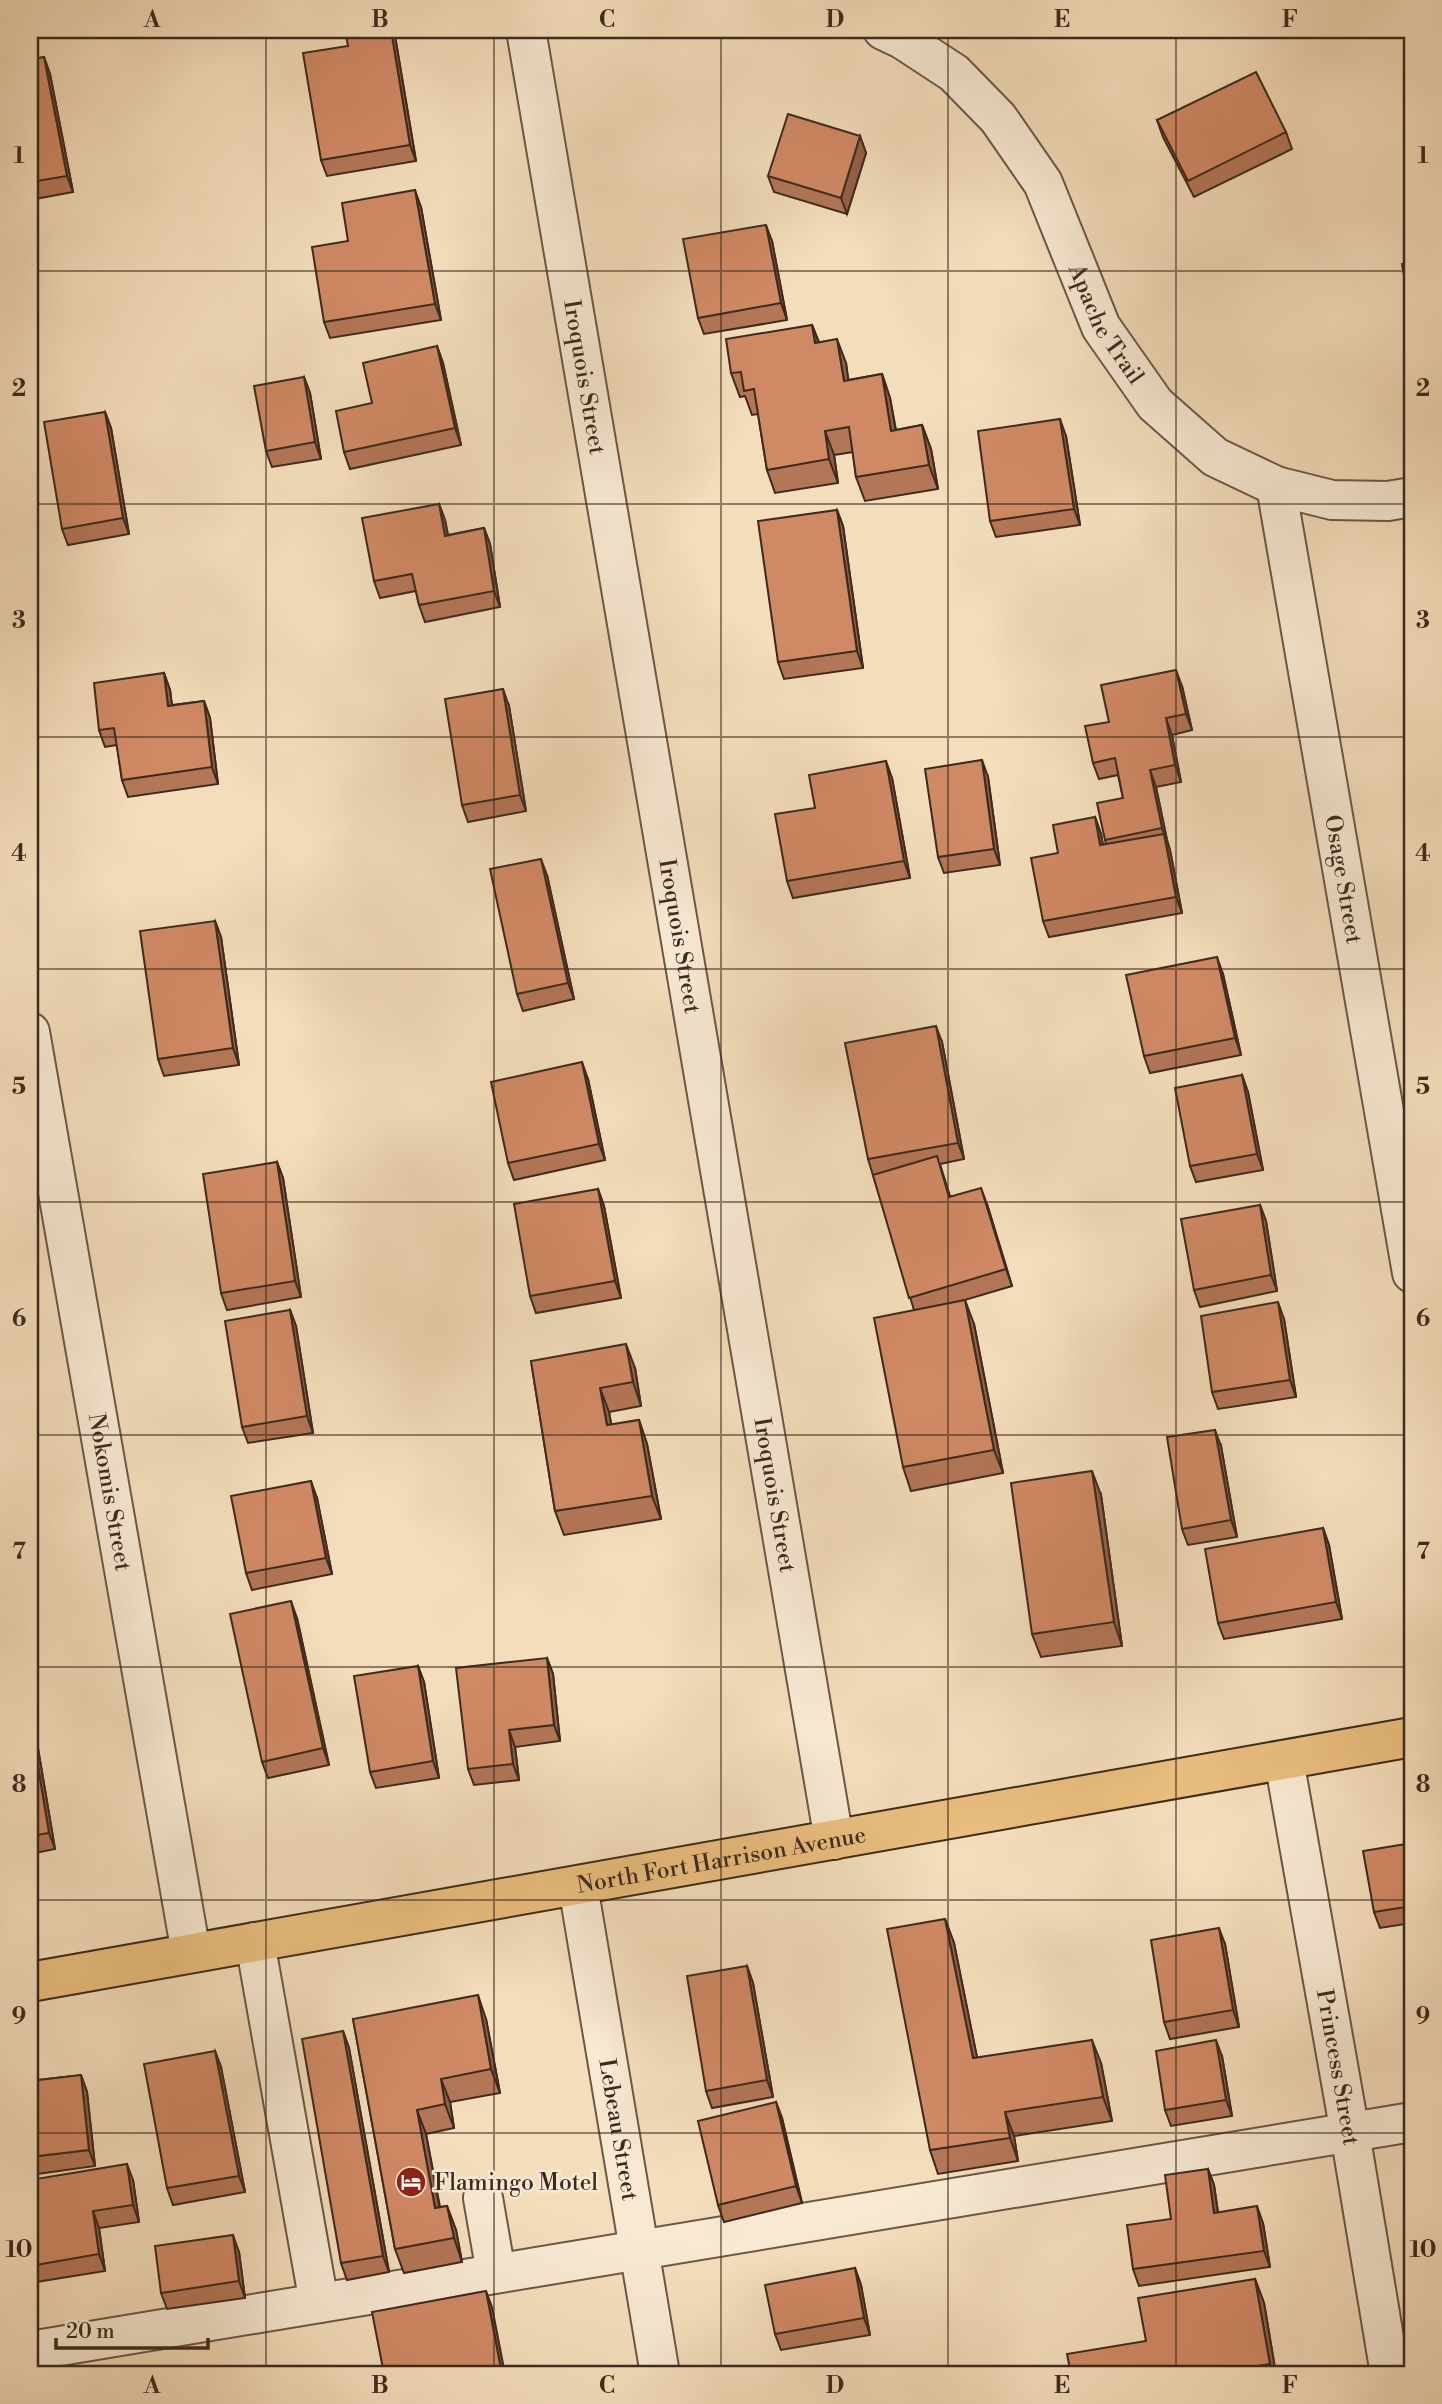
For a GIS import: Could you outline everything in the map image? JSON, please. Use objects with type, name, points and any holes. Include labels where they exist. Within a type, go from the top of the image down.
[{"type":"main road","name":"North Fort Harrison Avenue","points":[[30,1982],[1412,1737]]},
{"type":"street","name":"Iroquois Street","points":[[526,30],[834,1840]]},
{"type":"street","name":"Apache Trail","points":[[883,30],[902,39],[954,73],[998,118],[1043,183],[1101,327],[1155,404],[1214,457],[1276,486],[1332,500],[1388,501],[1412,497]]},
{"type":"street","name":"Osage Street","points":[[1276,486],[1412,1273]]},
{"type":"street","name":"Nokomis Street","points":[[30,1032],[191,1953]]},
{"type":"street","name":"Princess Street","points":[[1284,1760],[1390,2374]]},
{"type":"street","name":"Lebeau Street","points":[[578,1886],[660,2374]]},
{"type":"street","points":[[255,1941],[319,2303]]},
{"type":"street","points":[[30,2351],[1412,2122]]},
{"type":"street","points":[[483,2198],[496,2273]]},
{"type":"building","points":[[345,30],[391,30],[410,145],[321,160],[303,53],[348,46]]},
{"type":"building","points":[[44,57],[67,176],[30,182],[30,60]]},
{"type":"building","points":[[1256,72],[1286,132],[1188,181],[1157,120]]},
{"type":"building","points":[[788,114],[860,136],[841,198],[768,176]]},
{"type":"building","points":[[415,190],[435,304],[324,322],[312,247],[348,241],[342,203]]},
{"type":"building","points":[[766,225],[781,303],[698,318],[683,239]]},
{"type":"building","points":[[1412,262],[1412,320],[1402,264]]},
{"type":"building","points":[[812,325],[815,343],[837,339],[844,381],[882,374],[891,431],[922,425],[929,465],[856,477],[849,427],[825,431],[829,459],[767,470],[754,389],[744,391],[741,372],[731,373],[726,339]]},
{"type":"building","points":[[437,346],[455,428],[344,452],[336,411],[372,403],[363,363]]},
{"type":"building","points":[[304,377],[315,442],[266,451],[254,386]]},
{"type":"building","points":[[105,412],[123,518],[62,529],[44,422]]},
{"type":"building","points":[[1060,419],[1074,509],[990,521],[978,431]]},
{"type":"building","points":[[439,504],[445,536],[484,528],[494,591],[419,605],[412,574],[374,581],[362,518]]},
{"type":"building","points":[[837,510],[857,651],[778,662],[758,521]]},
{"type":"building","points":[[1176,670],[1186,714],[1166,718],[1175,765],[1150,770],[1162,828],[1105,840],[1097,803],[1123,798],[1115,758],[1093,763],[1085,726],[1109,722],[1101,685]]},
{"type":"building","points":[[164,673],[168,706],[204,701],[212,767],[122,780],[114,728],[99,730],[94,683]]},
{"type":"building","points":[[503,689],[520,795],[462,805],[445,699]]},
{"type":"building","points":[[982,760],[994,849],[938,857],[925,769]]},
{"type":"building","points":[[886,761],[904,861],[787,881],[775,814],[815,808],[809,775]]},
{"type":"building","points":[[1095,817],[1100,845],[1164,834],[1176,897],[1043,921],[1031,858],[1058,853],[1053,825]]},
{"type":"building","points":[[541,859],[568,983],[517,994],[490,869]]},
{"type":"building","points":[[215,921],[233,1048],[158,1059],[140,931]]},
{"type":"building","points":[[1217,957],[1235,1038],[1144,1056],[1126,975]]},
{"type":"building","points":[[936,1026],[958,1143],[868,1159],[845,1043]]},
{"type":"building","points":[[582,1062],[599,1144],[508,1163],[491,1082]]},
{"type":"building","points":[[1242,1075],[1257,1154],[1190,1166],[1175,1088]]},
{"type":"building","points":[[937,1156],[949,1197],[981,1188],[1006,1269],[909,1298],[873,1175]]},
{"type":"building","points":[[277,1162],[295,1281],[221,1293],[203,1174]]},
{"type":"building","points":[[598,1189],[615,1281],[530,1296],[514,1204]]},
{"type":"building","points":[[1260,1205],[1271,1275],[1194,1290],[1181,1219]]},
{"type":"building","points":[[965,1300],[994,1450],[903,1467],[874,1318]]},
{"type":"building","points":[[1278,1302],[1290,1380],[1212,1392],[1201,1316]]},
{"type":"building","points":[[290,1310],[307,1416],[242,1427],[225,1321]]},
{"type":"building","points":[[626,1344],[633,1382],[600,1388],[607,1425],[639,1420],[652,1496],[555,1511],[531,1361]]},
{"type":"building","points":[[1215,1430],[1231,1520],[1182,1529],[1167,1437]]},
{"type":"building","points":[[1092,1471],[1114,1622],[1032,1634],[1011,1483]]},
{"type":"building","points":[[311,1481],[326,1558],[246,1573],[231,1496]]},
{"type":"building","points":[[1323,1528],[1336,1602],[1218,1623],[1205,1549]]},
{"type":"building","points":[[291,1601],[323,1748],[262,1762],[230,1614]]},
{"type":"building","points":[[547,1658],[554,1725],[509,1730],[513,1764],[468,1769],[456,1668]]},
{"type":"building","points":[[418,1666],[433,1761],[370,1772],[354,1676]]},
{"type":"building","points":[[30,1719],[49,1833],[30,1836]]},
{"type":"building","points":[[1412,1843],[1412,1906],[1374,1912],[1363,1851]]},
{"type":"building","points":[[945,1919],[973,2058],[1092,2040],[1103,2097],[1005,2112],[1010,2138],[930,2150],[887,1929]]},
{"type":"building","points":[[1219,1928],[1233,2010],[1164,2022],[1151,1940]]},
{"type":"building","points":[[747,1966],[767,2080],[706,2091],[687,1976]]},
{"type":"building","name":"Flamingo Motel","points":[[478,1995],[491,2069],[441,2079],[445,2104],[417,2110],[435,2208],[447,2206],[454,2238],[395,2249],[353,2019]]},
{"type":"building","points":[[343,2031],[383,2256],[341,2263],[302,2039]]},
{"type":"building","points":[[1216,2040],[1226,2100],[1165,2110],[1156,2051]]},
{"type":"building","points":[[215,2051],[239,2176],[167,2188],[144,2064]]},
{"type":"building","points":[[81,2075],[89,2150],[30,2157],[30,2081]]},
{"type":"building","points":[[776,2102],[796,2186],[718,2205],[698,2121]]},
{"type":"building","points":[[127,2164],[133,2205],[93,2211],[99,2254],[30,2266],[30,2180]]},
{"type":"building","points":[[1208,2169],[1214,2213],[1257,2206],[1264,2251],[1133,2269],[1127,2225],[1171,2219],[1165,2175]]},
{"type":"building","points":[[233,2235],[239,2281],[161,2293],[155,2246]]},
{"type":"building","points":[[855,2268],[864,2318],[775,2334],[765,2285]]},
{"type":"building","points":[[1255,2279],[1270,2364],[1205,2374],[1071,2374],[1067,2354],[1146,2341],[1138,2298]]},
{"type":"building","points":[[486,2291],[502,2374],[384,2374],[372,2312]]},
{"type":"place","name":"Flamingo Motel","points":[[411,2182]]}]
